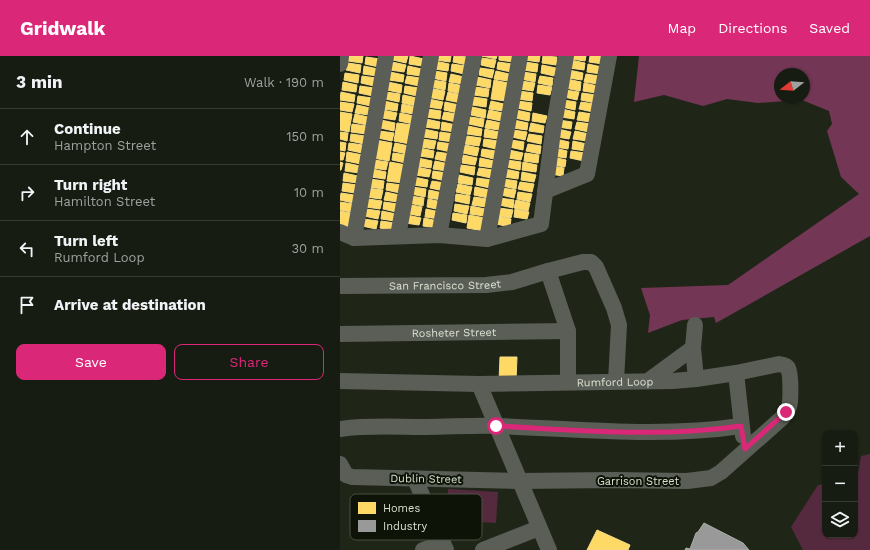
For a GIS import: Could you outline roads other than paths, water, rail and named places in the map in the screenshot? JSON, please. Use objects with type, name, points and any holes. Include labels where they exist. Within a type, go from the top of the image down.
[{"type":"street","points":[[340,64],[341,56]]},
{"type":"street","points":[[386,56],[347,235],[439,235],[487,239],[541,224],[566,56]]},
{"type":"street","points":[[398,236],[431,56]]},
{"type":"street","points":[[439,235],[474,56]]},
{"type":"street","points":[[487,239],[520,56]]},
{"type":"street","points":[[545,191],[587,174],[609,56]]},
{"type":"street","name":"San Francisco Street","points":[[340,286],[486,285],[512,282],[583,262],[590,262],[596,267],[614,308],[619,324],[616,381]]},
{"type":"street","points":[[548,271],[568,331],[568,382]]},
{"type":"street","points":[[695,325],[693,348],[696,379]]},
{"type":"street","name":"Rosheter Street","points":[[340,334],[568,331]]},
{"type":"street","points":[[648,381],[693,348]]},
{"type":"street","name":"Rumford Loop","points":[[340,381],[479,384],[648,381],[696,379],[736,373],[779,364],[784,365],[788,368],[789,375],[789,405],[786,412],[745,449]]},
{"type":"street","points":[[736,373],[741,426],[745,449]]},
{"type":"street","points":[[479,384],[549,550]]},
{"type":"street","points":[[340,429],[368,426],[496,426],[618,432],[682,432],[741,426]]},
{"type":"street","name":"Garrison Street","points":[[520,481],[687,481],[711,478],[720,472],[745,449]]},
{"type":"street","name":"Dublin Street","points":[[340,464],[346,475],[352,477],[520,481]]},
{"type":"street","points":[[415,479],[421,494]]},
{"type":"street","points":[[491,548],[539,528]]},
{"type":"street","points":[[423,550],[444,547]]}]
